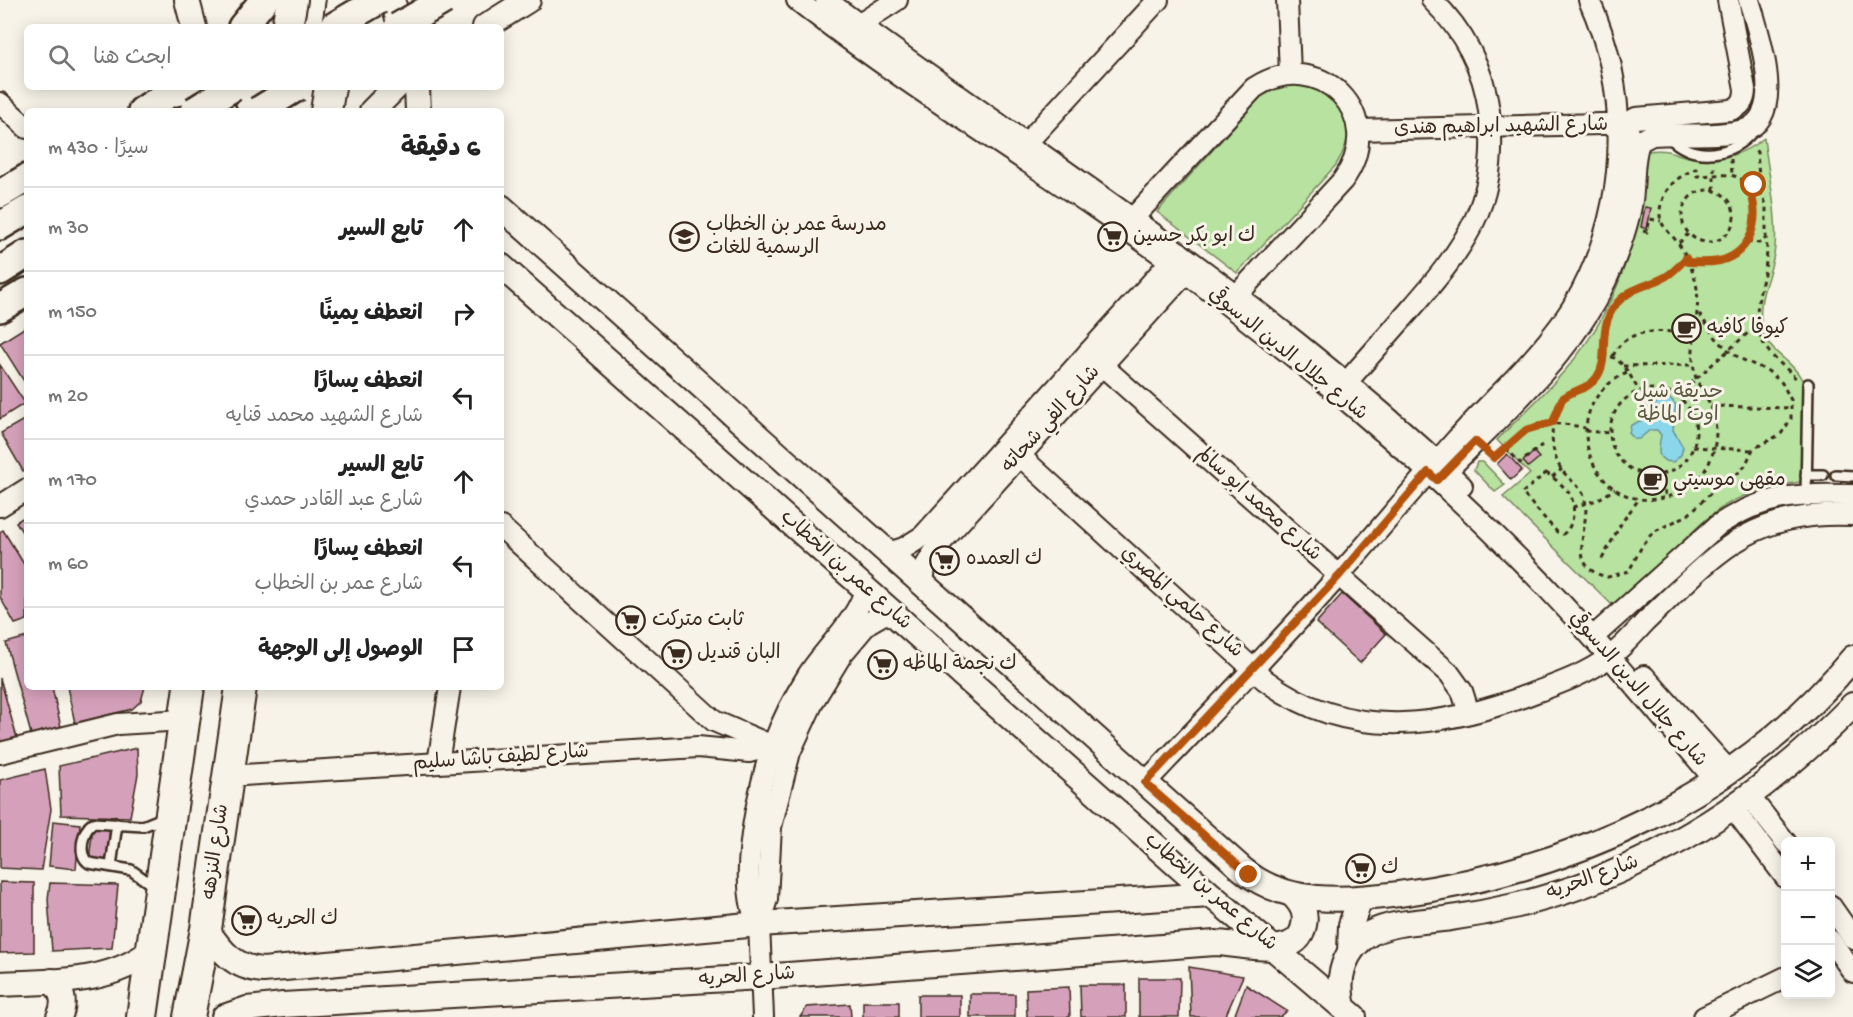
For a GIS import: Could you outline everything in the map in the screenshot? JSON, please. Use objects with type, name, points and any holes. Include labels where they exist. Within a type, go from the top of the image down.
[{"type":"main road","points":[[244,24],[264,0]]},
{"type":"main road","points":[[288,24],[292,0]]},
{"type":"main road","points":[[338,24],[342,0]]},
{"type":"main road","points":[[338,24],[379,0]]},
{"type":"main road","points":[[404,24],[444,0]]},
{"type":"main road","points":[[147,108],[175,90]]},
{"type":"main road","points":[[187,90],[203,94],[219,108]]},
{"type":"main road","points":[[199,108],[228,90]]},
{"type":"main road","points":[[272,108],[276,90]]},
{"type":"main road","points":[[263,108],[292,90]]},
{"type":"main road","points":[[326,108],[330,90]]},
{"type":"main road","points":[[0,194],[24,180]]},
{"type":"main road","points":[[0,226],[24,212]]},
{"type":"main road","points":[[0,271],[24,256]]},
{"type":"main road","points":[[0,308],[24,294]]},
{"type":"main road","points":[[142,1017],[173,813],[189,690]]},
{"type":"main road","name":"شارع النزهه","points":[[189,1017],[206,929],[240,690]]},
{"type":"street","points":[[187,0],[193,24]]},
{"type":"street","points":[[392,0],[398,24]]},
{"type":"street","points":[[490,24],[528,0]]},
{"type":"street","name":"شارع جلال الدين الدسوقي","points":[[797,0],[852,29],[1182,262],[1342,388]]},
{"type":"street","name":"شارع جلال الدين الدسوقي","points":[[826,0],[852,29]]},
{"type":"street","points":[[852,29],[897,0]]},
{"type":"street","points":[[1021,148],[1158,0]]},
{"type":"street","points":[[1287,0],[1290,74]]},
{"type":"street","points":[[1342,388],[1447,267],[1471,231],[1488,180],[1491,127],[1481,77],[1472,53],[1458,31],[1432,0]]},
{"type":"street","points":[[1145,783],[1437,471],[1537,355],[1580,295],[1598,255],[1609,215],[1620,128],[1611,63],[1589,0]]},
{"type":"street","points":[[1728,0],[1743,77],[1743,102],[1761,118]]},
{"type":"street","points":[[1437,471],[1475,441],[1560,353],[1600,293],[1620,247],[1629,214],[1640,141],[1647,136],[1741,130],[1761,118],[1768,100],[1768,86],[1749,0]]},
{"type":"street","points":[[1133,218],[1254,88],[1276,76],[1290,74],[1313,76],[1335,88],[1351,107],[1358,130],[1354,162],[1343,180],[1237,295]]},
{"type":"street","points":[[375,108],[393,90]]},
{"type":"street","points":[[417,90],[418,108]]},
{"type":"street","points":[[1620,128],[1636,118],[1730,110],[1743,102]]},
{"type":"street","points":[[0,103],[24,125]]},
{"type":"street","name":"شارع الشهيد ابراهيم هندى","points":[[1358,130],[1600,124],[1620,128],[1640,141]]},
{"type":"street","name":"شارع جلال الدين الدسوقي","points":[[1021,148],[1133,218],[1182,262],[1237,295],[1437,471],[1598,633],[1722,775]]},
{"type":"street","name":"شارع عمر بن الخطاب","points":[[504,210],[1249,875],[1273,890],[1293,895]]},
{"type":"street","name":"شارع الفي شحاته","points":[[923,584],[925,567],[933,551],[1013,450],[1182,262]]},
{"type":"street","name":"شارع عمر بن الخطاب","points":[[504,269],[1211,895],[1348,1012]]},
{"type":"street","name":"شارع محمد ابو سالم","points":[[1095,359],[1454,679],[1465,698],[1469,713]]},
{"type":"street","name":"شارع الفي شحاته","points":[[888,553],[910,546],[923,536],[1013,450]]},
{"type":"street","name":"شارع حلمي المصري","points":[[1013,450],[1252,668],[1293,699],[1324,713],[1357,722],[1409,723],[1469,713],[1550,687],[1588,670],[1615,652],[1713,556],[1741,536],[1789,518],[1823,514],[1853,515]]},
{"type":"street","points":[[1598,633],[1728,518],[1760,502],[1806,485],[1853,495]]},
{"type":"street","points":[[0,506],[24,491]]},
{"type":"street","points":[[504,531],[714,721],[782,749]]},
{"type":"street","points":[[782,749],[800,690],[823,653],[858,609],[864,588]]},
{"type":"street","points":[[763,1017],[759,924],[749,902],[751,842],[760,792],[782,749],[842,654],[868,623],[882,615],[893,613]]},
{"type":"street","name":"شارع الحريه","points":[[1293,895],[1360,898],[1447,887],[1548,861],[1636,825],[1722,775],[1806,709],[1853,658]]},
{"type":"street","points":[[438,764],[450,690]]},
{"type":"street","name":"شارع الحريه","points":[[1350,952],[1360,940],[1386,928],[1511,906],[1591,883],[1666,850],[1741,802],[1807,749],[1853,705]]},
{"type":"street","points":[[0,753],[118,724],[184,720]]},
{"type":"street","points":[[698,747],[710,736],[714,721]]},
{"type":"street","name":"شارع لطيف باشا سليم","points":[[228,776],[698,747],[749,752],[782,749]]},
{"type":"street","points":[[1741,802],[1781,839]]},
{"type":"street","points":[[1741,802],[1781,871]]},
{"type":"street","points":[[206,929],[224,953],[235,962],[255,969],[759,924],[1211,895]]},
{"type":"street","points":[[1272,948],[1294,942],[1303,930],[1303,908],[1293,895]]},
{"type":"street","points":[[1348,1012],[1340,978],[1350,952],[1351,925],[1360,898]]},
{"type":"street","points":[[1835,924],[1840,943],[1853,972]]},
{"type":"street","name":"شارع الحريه","points":[[224,1017],[247,1009],[283,1005],[761,977],[1215,943],[1272,948]]},
{"type":"street","points":[[0,984],[52,981],[112,973],[137,962],[152,951]]},
{"type":"street","points":[[282,968],[272,980],[270,990],[274,999],[283,1005]]},
{"type":"street","points":[[1704,1017],[1781,979]]},
{"type":"street","points":[[52,981],[60,990],[63,1001],[59,1017]]},
{"type":"lane","points":[[1666,134],[1691,151],[1714,153],[1739,144],[1761,118]]},
{"type":"lane","points":[[1804,384],[1806,485],[1823,475]]},
{"type":"lane","points":[[1836,475],[1853,476]]},
{"type":"lane","points":[[160,892],[136,872],[86,862],[82,853],[85,832],[90,825],[100,822],[143,826],[173,813]]},
{"type":"lane","points":[[111,866],[117,824]]},
{"type":"path","points":[[1748,152],[1752,148],[1757,150],[1760,190],[1767,211],[1767,264],[1756,304],[1757,325],[1771,355],[1804,384]]},
{"type":"path","points":[[1714,153],[1714,191]]},
{"type":"path","points":[[1732,175],[1731,158],[1735,157]]},
{"type":"path","points":[[1661,221],[1663,198],[1676,180],[1696,170],[1696,176],[1732,175],[1760,190]]},
{"type":"path","points":[[1744,182],[1752,195],[1755,210],[1754,226],[1748,241],[1738,252],[1722,261],[1687,260],[1665,277],[1631,290],[1616,304],[1604,330],[1601,369],[1596,379],[1562,399],[1553,422],[1553,446],[1562,469],[1579,487],[1585,504],[1586,518],[1581,539],[1585,560],[1599,574],[1619,576],[1632,568],[1642,546],[1653,532],[1688,515],[1712,491],[1735,476],[1745,466],[1752,450]]},
{"type":"path","points":[[1714,191],[1725,196],[1732,206],[1734,218],[1730,229],[1722,238],[1711,242],[1699,241],[1688,234],[1682,217],[1684,206],[1696,193],[1714,191]]},
{"type":"path","points":[[1767,211],[1773,210]]},
{"type":"path","points":[[1627,373],[1614,379],[1598,394],[1591,407],[1586,430],[1592,462],[1600,475],[1615,489],[1640,499],[1666,498],[1683,491],[1698,479],[1708,465],[1714,448],[1716,427],[1711,406],[1697,379],[1694,365],[1697,288],[1687,260],[1678,243],[1661,221],[1650,219],[1647,232],[1639,230]]},
{"type":"path","points":[[1678,243],[1688,234]]},
{"type":"path","points":[[1748,241],[1759,243],[1766,238]]},
{"type":"path","points":[[1692,447],[1752,450],[1784,431],[1790,422],[1792,408],[1788,393],[1778,379],[1728,350],[1716,338],[1697,311]]},
{"type":"path","points":[[1682,400],[1686,388],[1757,325]]},
{"type":"path","points":[[1613,356],[1621,341],[1632,334],[1694,332]]},
{"type":"path","points":[[1602,355],[1613,356],[1623,366],[1640,391]]},
{"type":"path","points":[[1623,366],[1694,365]]},
{"type":"path","points":[[1640,391],[1666,391],[1682,400],[1694,422],[1692,447],[1677,467],[1661,473],[1643,473],[1626,465],[1615,451],[1610,433],[1617,407],[1640,391]]},
{"type":"path","points":[[1711,406],[1792,408]]},
{"type":"path","points":[[1475,441],[1494,458],[1526,430],[1553,422],[1610,433]]},
{"type":"path","points":[[1505,447],[1520,463],[1542,445]]},
{"type":"path","points":[[1551,477],[1562,469]]},
{"type":"path","points":[[1546,473],[1569,493],[1573,507],[1570,527],[1565,534],[1561,534],[1522,493],[1546,473]]},
{"type":"path","points":[[1661,473],[1666,498]]},
{"type":"path","points":[[1573,507],[1585,504],[1615,489]]},
{"type":"path","points":[[1602,559],[1622,522],[1640,499]]},
{"type":"green space","points":[[1285,82],[1319,85],[1336,100],[1347,116],[1348,138],[1336,165],[1237,273],[1157,212],[1264,93]]},
{"type":"green space","name":"حديقة شيل اوت الماظة","points":[[1764,138],[1776,234],[1774,256],[1762,301],[1761,319],[1763,331],[1772,348],[1796,370],[1805,387],[1807,414],[1801,482],[1751,493],[1732,501],[1701,524],[1633,591],[1611,604],[1503,497],[1530,474],[1497,440],[1567,368],[1606,310],[1618,285],[1634,233],[1647,151],[1666,151],[1703,159],[1722,158],[1740,153]]},
{"type":"green space","points":[[1477,462],[1483,462],[1505,485],[1495,492],[1474,470]]},
{"type":"water","points":[[1663,398],[1671,399],[1676,405],[1673,430],[1683,447],[1681,455],[1673,462],[1660,457],[1661,435],[1657,430],[1650,430],[1639,439],[1634,439],[1629,433],[1631,425],[1649,417],[1656,403]]},
{"type":"building","points":[[1645,207],[1651,208],[1647,229],[1641,227]]},
{"type":"building","points":[[24,328],[24,381],[0,343]]},
{"type":"building","points":[[0,365],[24,404],[0,419]]},
{"type":"building","points":[[24,420],[24,470],[23,471],[1,433]]},
{"type":"building","points":[[1534,452],[1539,458],[1528,467],[1523,461]]},
{"type":"building","points":[[1507,454],[1522,470],[1511,480],[1497,464]]},
{"type":"building","points":[[24,517],[24,535],[16,522]]},
{"type":"building","points":[[3,530],[24,564],[24,621],[15,624],[0,597],[0,532]]},
{"type":"building","points":[[1342,594],[1386,634],[1360,663],[1316,623]]},
{"type":"building","points":[[24,638],[24,690],[53,690],[61,727],[31,734],[6,643]]},
{"type":"building","points":[[0,678],[17,738],[0,742]]},
{"type":"building","points":[[68,690],[144,690],[141,701],[132,709],[75,723]]},
{"type":"building","points":[[137,748],[138,774],[130,817],[61,815],[59,766]]},
{"type":"building","points":[[45,769],[51,809],[41,870],[0,868],[0,780]]},
{"type":"building","points":[[53,821],[80,824],[76,869],[49,866]]},
{"type":"building","points":[[93,827],[110,829],[106,861],[89,859]]},
{"type":"building","points":[[0,882],[34,883],[34,952],[0,953]]},
{"type":"building","points":[[50,883],[118,885],[112,948],[52,951],[48,899]]},
{"type":"building","points":[[1189,967],[1243,976],[1225,1017],[1191,1017]]},
{"type":"building","points":[[1139,978],[1180,978],[1179,1017],[1139,1017]]},
{"type":"building","points":[[1080,985],[1126,985],[1126,1017],[1081,1017]]},
{"type":"building","points":[[1246,985],[1287,1011],[1280,1017],[1234,1017]]},
{"type":"building","points":[[1069,987],[1070,1017],[1027,1017],[1026,989]]},
{"type":"building","points":[[970,994],[1015,994],[1015,1017],[970,1017]]},
{"type":"building","points":[[918,995],[960,995],[960,1017],[918,1017]]},
{"type":"building","points":[[863,1002],[899,1002],[899,1017],[863,1017]]},
{"type":"building","points":[[850,1004],[851,1017],[800,1017],[807,1007]]},
{"type":"place","name":"مدرسة عمر بن الخطاب الرسمية للغات","points":[[685,237]]},
{"type":"place","name":"ك ابو بكر حسين","points":[[1112,237]]},
{"type":"place","name":"كيوفا كافيه","points":[[1686,329]]},
{"type":"place","name":"مقهى موسيتي","points":[[1652,481]]},
{"type":"place","name":"ك العمده","points":[[945,560]]},
{"type":"place","name":"ثابت متركت","points":[[631,621]]},
{"type":"place","name":"البان قنديل","points":[[676,654]]},
{"type":"place","name":"ك نجمة الماظه","points":[[882,665]]},
{"type":"place","name":"ك","points":[[1360,869]]},
{"type":"place","name":"ك الحريه","points":[[246,920]]},
{"type":"route","points":[[1249,875],[1145,783],[1339,576],[1428,472],[1437,480],[1475,441],[1494,458],[1526,430],[1553,422],[1562,399],[1573,391],[1588,386],[1598,375],[1602,365],[1604,330],[1611,312],[1623,297],[1631,290],[1665,277],[1686,258],[1688,262],[1722,261],[1734,256],[1743,248],[1751,234],[1755,218],[1752,195],[1744,182],[1754,185]]}]
